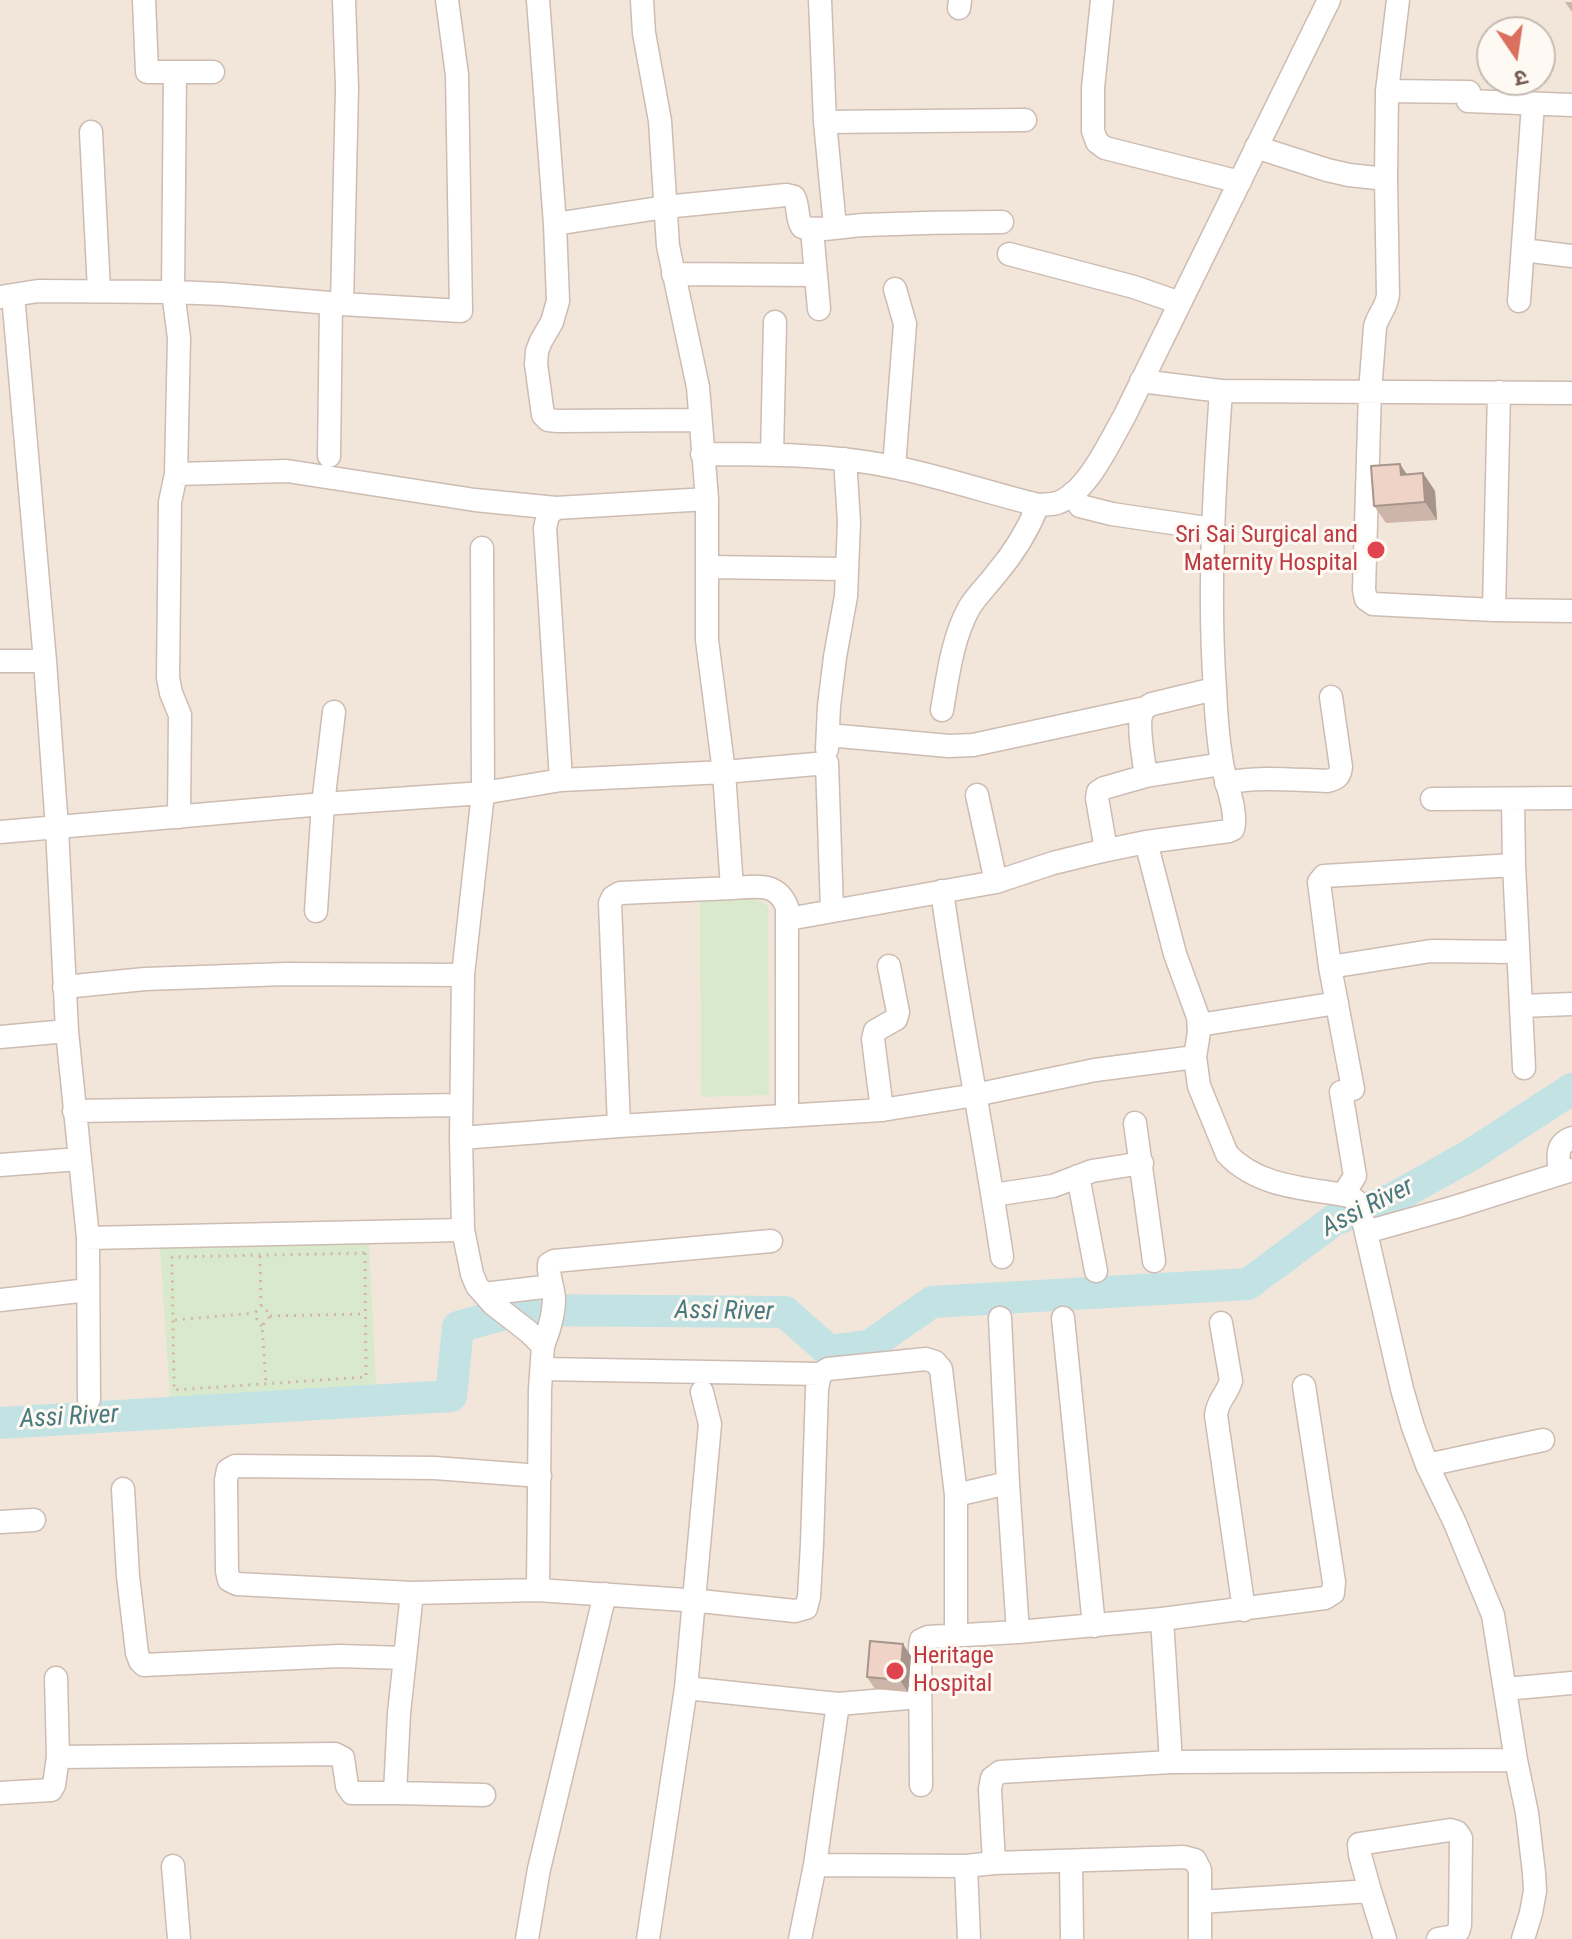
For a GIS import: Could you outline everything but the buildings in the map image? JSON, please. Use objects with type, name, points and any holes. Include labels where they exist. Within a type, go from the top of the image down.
[{"type":"street","points":[[144,0],[147,72],[213,72]]},
{"type":"street","points":[[329,456],[347,88],[344,0]]},
{"type":"street","points":[[89,1399],[88,1238],[67,1031],[45,661],[7,296],[38,291],[173,292],[461,311],[457,75],[447,0]]},
{"type":"street","points":[[538,0],[558,301],[552,322],[541,341],[536,364],[543,415],[548,420],[558,421],[700,420]]},
{"type":"street","points":[[642,0],[644,33],[660,121],[668,246],[698,387],[707,499],[707,640],[724,772],[732,888]]},
{"type":"street","points":[[820,0],[825,122],[835,227]]},
{"type":"street","points":[[1102,0],[1093,88],[1093,131],[1097,142],[1105,148],[1240,182]]},
{"type":"street","points":[[702,454],[772,454],[845,459],[894,467],[1038,505],[1057,503],[1073,493],[1090,474],[1124,417],[1329,0]]},
{"type":"street","points":[[1398,0],[1387,91],[1388,295],[1386,306],[1376,321],[1370,392],[1366,599],[1373,604],[1572,611]]},
{"type":"street","points":[[175,72],[173,292],[179,338],[176,474],[170,502],[168,678],[180,715],[179,817]]},
{"type":"street","points":[[1387,91],[1572,105]]},
{"type":"street","points":[[1519,301],[1533,104]]},
{"type":"street","points":[[825,122],[1025,120]]},
{"type":"street","points":[[91,132],[99,290]]},
{"type":"street","points":[[1256,147],[1327,170],[1386,179]]},
{"type":"street","points":[[555,224],[665,207],[786,195],[794,197],[796,201],[799,223],[812,230],[928,222],[1002,222]]},
{"type":"street","points":[[812,230],[819,309]]},
{"type":"street","points":[[1523,250],[1572,256]]},
{"type":"street","points":[[1009,254],[1134,287],[1180,303]]},
{"type":"street","points":[[673,274],[816,275]]},
{"type":"street","points":[[894,467],[905,324],[895,289]]},
{"type":"street","points":[[772,454],[775,322]]},
{"type":"street","points":[[1141,381],[1221,391],[1572,393]]},
{"type":"street","points":[[788,919],[996,882],[1106,850],[1233,829],[1234,815],[1224,773],[1214,689],[1213,529],[1221,391]]},
{"type":"street","points":[[1494,610],[1499,392]]},
{"type":"street","points":[[832,910],[827,763],[829,706],[846,596],[849,522],[845,459]]},
{"type":"street","points":[[176,474],[287,471],[475,500],[556,508],[707,499]]},
{"type":"street","points":[[1073,493],[1080,506],[1112,514],[1213,529]]},
{"type":"street","points":[[942,710],[952,652],[968,610],[1019,543],[1038,505]]},
{"type":"street","points":[[556,508],[548,515],[545,528],[561,780]]},
{"type":"street","points":[[482,548],[483,793],[463,975],[463,1230],[472,1274],[489,1299],[536,1339],[542,1369],[538,1590]]},
{"type":"street","points":[[707,567],[846,569]]},
{"type":"street","points":[[0,661],[45,661]]},
{"type":"street","points":[[828,735],[949,746],[973,745],[1145,708],[1214,689]]},
{"type":"street","points":[[1106,850],[1097,798],[1098,792],[1104,788],[1146,776],[1224,773],[1242,780],[1336,779],[1341,767],[1331,697]]},
{"type":"street","points":[[1145,708],[1140,724],[1146,776]]},
{"type":"street","points":[[316,911],[323,804],[334,712]]},
{"type":"street","points":[[0,832],[483,793],[561,780],[724,772],[827,763]]},
{"type":"street","points":[[977,795],[996,882]]},
{"type":"street","points":[[1432,799],[1572,798]]},
{"type":"street","points":[[1513,799],[1524,1068]]},
{"type":"street","points":[[1146,842],[1175,954],[1199,1025],[1195,1057],[1199,1086],[1227,1154],[1274,1183],[1349,1198]]},
{"type":"street","points":[[1514,865],[1324,876],[1319,882],[1319,894],[1337,1003],[1347,1090],[1355,1176],[1349,1198],[1365,1228],[1402,1389],[1427,1465],[1493,1615],[1527,1813],[1535,1891],[1523,1939]]},
{"type":"street","points":[[619,1126],[610,903],[620,893],[759,887],[775,889],[784,897],[788,919],[787,1116]]},
{"type":"street","points":[[942,891],[1002,1257]]},
{"type":"street","points":[[1330,967],[1431,951],[1517,952]]},
{"type":"street","points":[[882,1110],[873,1039],[875,1031],[896,1019],[898,1012],[889,966]]},
{"type":"street","points":[[64,987],[145,979],[286,974],[463,975]]},
{"type":"street","points":[[1199,1025],[1337,1003]]},
{"type":"street","points":[[1521,1006],[1572,1004]]},
{"type":"street","points":[[0,1037],[67,1031]]},
{"type":"street","points":[[461,1138],[882,1110],[975,1095],[1095,1070],[1195,1057]]},
{"type":"street","points":[[74,1111],[461,1105]]},
{"type":"street","points":[[1135,1123],[1154,1261]]},
{"type":"street","points":[[1365,1228],[1455,1207],[1566,1172],[1558,1158],[1559,1148],[1572,1138]]},
{"type":"street","points":[[0,1165],[79,1159]]},
{"type":"street","points":[[993,1195],[1053,1186],[1092,1171],[1142,1163]]},
{"type":"street","points":[[1078,1176],[1096,1271]]},
{"type":"street","points":[[88,1238],[463,1230]]},
{"type":"street","points":[[536,1339],[552,1322],[553,1291],[548,1271],[549,1264],[554,1261],[771,1241]]},
{"type":"street","points":[[0,1300],[88,1290]]},
{"type":"street","points":[[489,1299],[553,1291]]},
{"type":"street","points":[[1000,1318],[1018,1632]]},
{"type":"street","points":[[1063,1318],[1094,1626]]},
{"type":"street","points":[[1221,1323],[1231,1381],[1228,1391],[1217,1404],[1216,1415],[1244,1610]]},
{"type":"street","points":[[542,1369],[820,1374],[828,1369],[926,1359],[935,1362],[941,1369],[956,1495],[956,1634]]},
{"type":"street","points":[[540,1476],[435,1468],[235,1466],[228,1470],[229,1580],[237,1584],[412,1593],[538,1590],[795,1611],[806,1608],[810,1584],[820,1374]]},
{"type":"street","points":[[921,1785],[921,1640],[956,1634],[1094,1626],[1244,1610],[1325,1598],[1333,1593],[1334,1582],[1304,1386]]},
{"type":"street","points":[[648,1939],[686,1688],[710,1424],[702,1392]]},
{"type":"street","points":[[1427,1465],[1543,1440]]},
{"type":"street","points":[[956,1495],[1008,1483]]},
{"type":"street","points":[[123,1489],[128,1576],[137,1653],[144,1665],[313,1657],[405,1658]]},
{"type":"street","points":[[0,1522],[34,1520]]},
{"type":"street","points":[[395,1793],[399,1713],[412,1593]]},
{"type":"street","points":[[527,1939],[539,1869],[605,1594]]},
{"type":"street","points":[[1162,1619],[1171,1762]]},
{"type":"street","points":[[1,1792],[51,1790],[54,1785],[58,1757],[56,1678]]},
{"type":"street","points":[[1505,1689],[1572,1683]]},
{"type":"street","points":[[686,1688],[838,1704],[920,1697]]},
{"type":"street","points":[[800,1939],[815,1865],[838,1704]]},
{"type":"street","points":[[58,1757],[335,1754],[343,1758],[347,1786],[352,1793],[484,1795]]},
{"type":"street","points":[[994,1863],[990,1789],[992,1778],[1000,1772],[1171,1762],[1516,1760]]},
{"type":"street","points":[[1385,1939],[1359,1844],[1450,1830],[1457,1832],[1461,1838],[1460,1925],[1459,1933],[1453,1937],[1438,1939]]},
{"type":"street","points":[[815,1865],[966,1866],[1184,1857],[1195,1860],[1200,1870],[1200,1939]]},
{"type":"street","points":[[1071,1861],[1072,1939]]},
{"type":"street","points":[[173,1866],[179,1939]]},
{"type":"street","points":[[966,1866],[969,1939]]},
{"type":"street","points":[[1200,1902],[1370,1891]]},
{"type":"path","points":[[365,1253],[366,1377],[174,1390],[172,1257],[260,1256],[365,1253]]},
{"type":"path","points":[[173,1320],[255,1313],[261,1306],[260,1256]]},
{"type":"path","points":[[261,1306],[270,1316]]},
{"type":"path","points":[[255,1313],[262,1326],[266,1383]]},
{"type":"path","points":[[270,1316],[365,1314]]},
{"type":"path","points":[[262,1326],[270,1316]]},
{"type":"shaded area","points":[[0,0],[1572,0],[1572,1939],[0,1939]]},
{"type":"green space","points":[[748,894],[768,906],[769,1095],[701,1097],[700,897]]},
{"type":"green space","points":[[369,1242],[376,1385],[170,1399],[160,1248]]},
{"type":"waterway","name":"Assi River","points":[[0,1423],[451,1396],[458,1327],[519,1310],[785,1312],[829,1351],[869,1346],[932,1302],[1248,1284],[1334,1220],[1392,1199],[1469,1156],[1572,1089]]},
{"type":"place","name":"Sri Sai Surgical and Maternity Hospital","points":[[1376,550]]},
{"type":"place","name":"Heritage Hospital","points":[[895,1671]]}]
